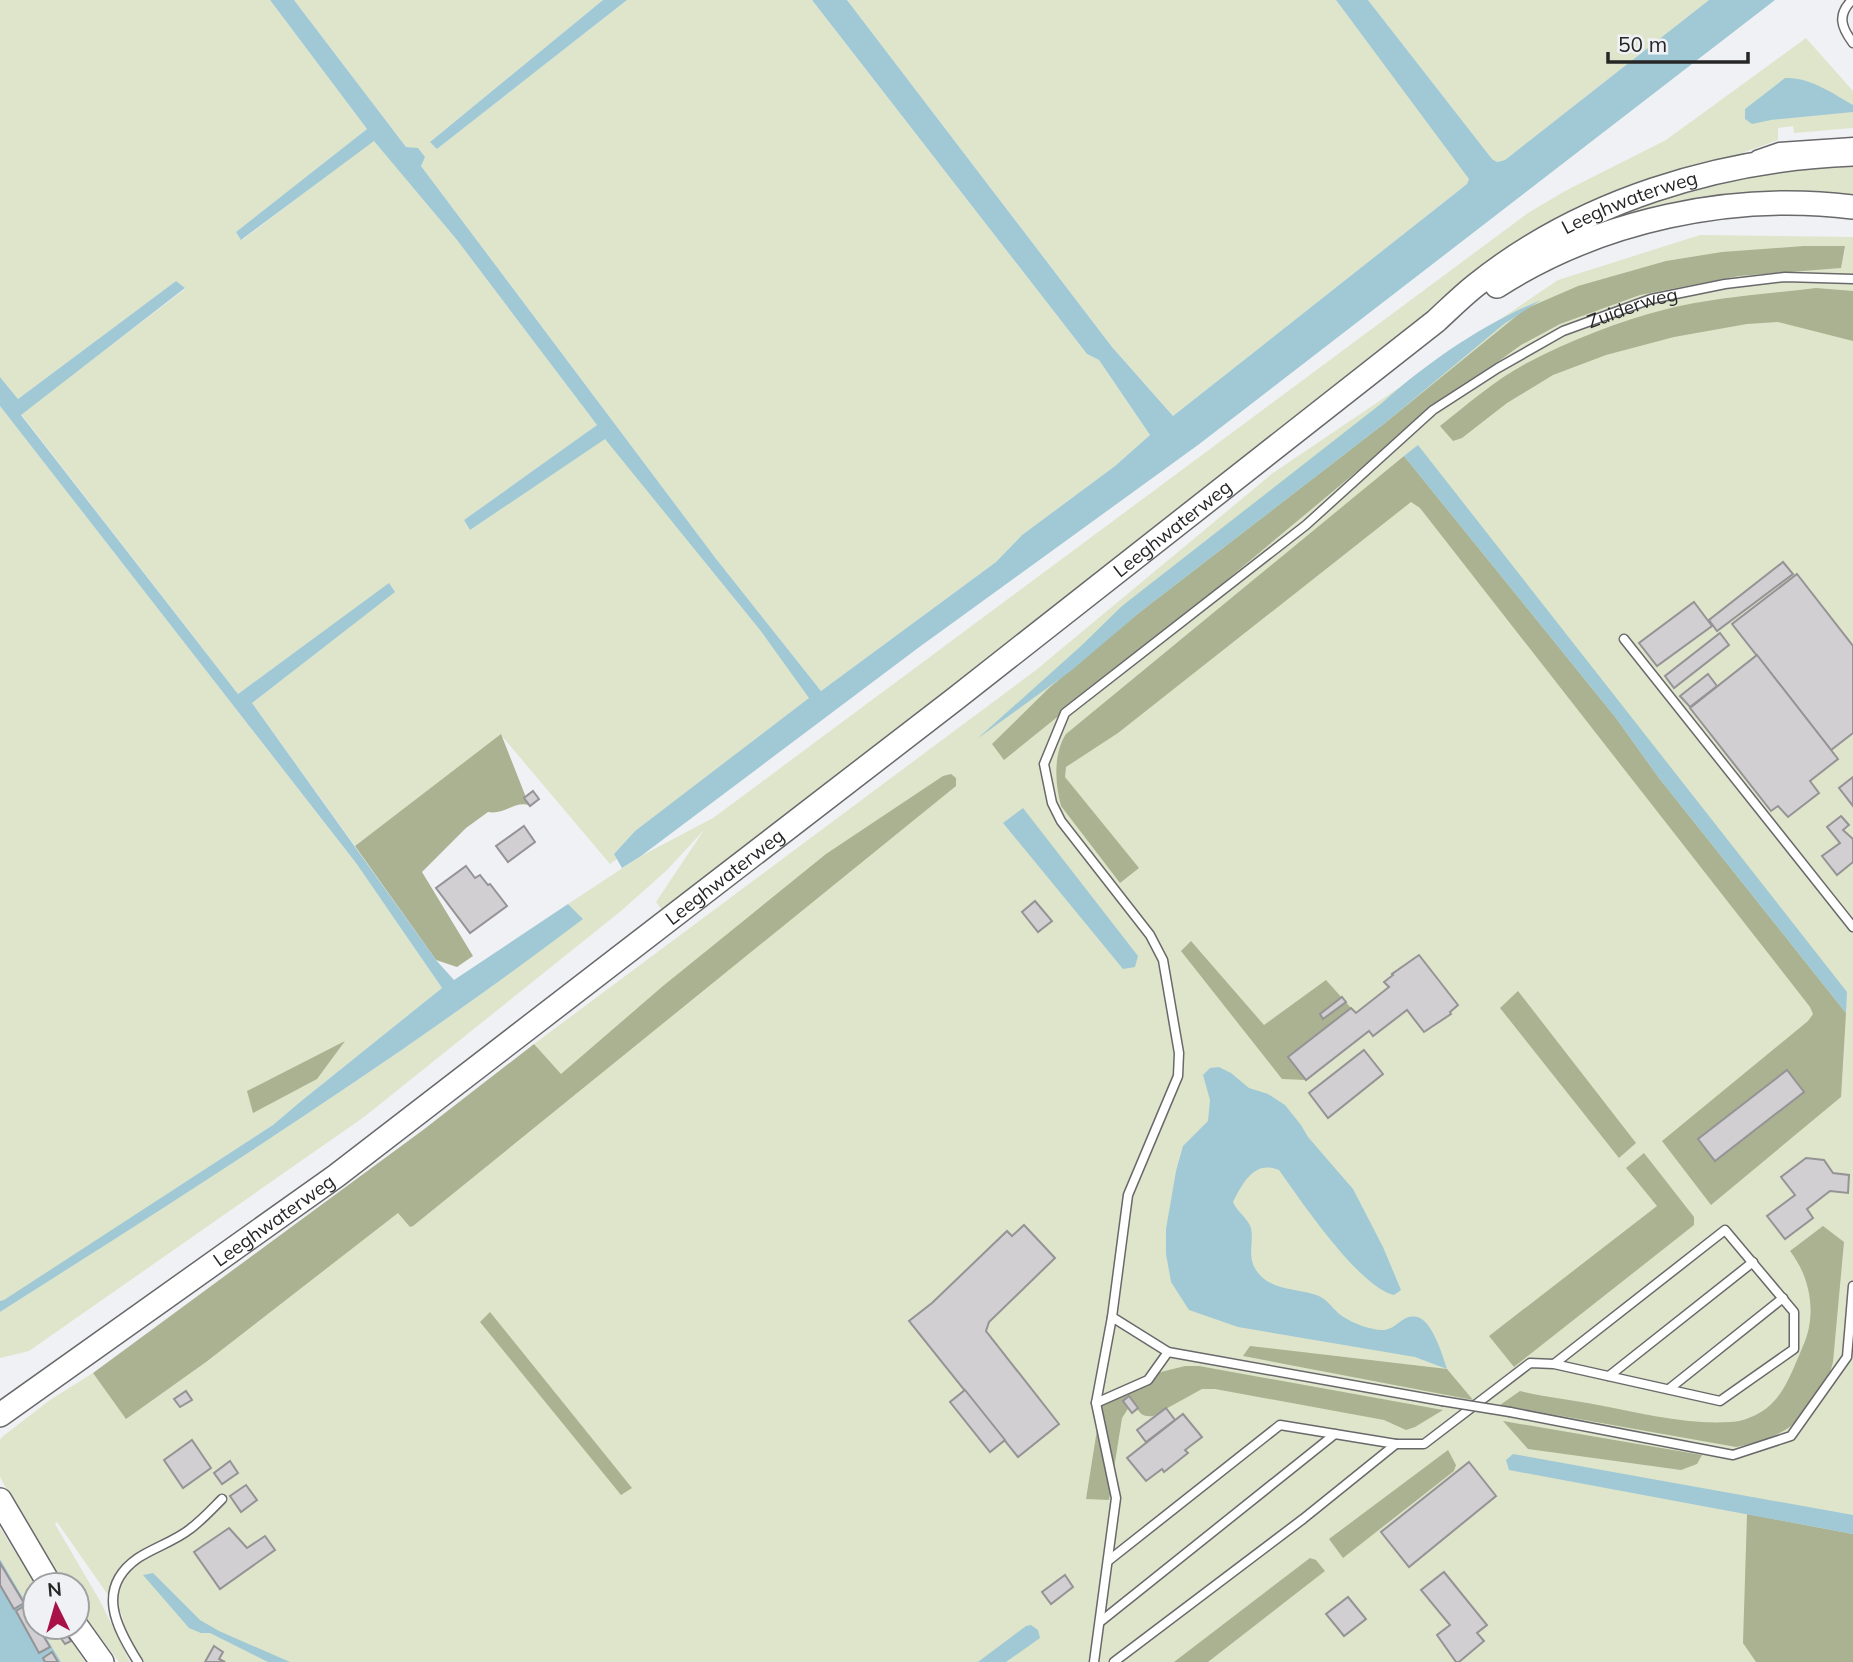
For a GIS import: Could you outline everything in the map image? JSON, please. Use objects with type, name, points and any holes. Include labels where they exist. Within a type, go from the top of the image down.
[{"type":"main road","name":"Leeghwaterweg","points":[[0,1415],[357,1160],[955,699],[1436,321],[1475,285],[1515,257],[1607,208],[1657,188],[1718,171],[1771,161],[1853,155]]},
{"type":"main road","name":"Leeghwaterweg","points":[[1436,321],[1544,260],[1625,227],[1706,209],[1756,204],[1819,203],[1853,208]]},
{"type":"main road","points":[[0,1500],[42,1571]]},
{"type":"main road","points":[[87,1641],[102,1662]]},
{"type":"lane","points":[[1852,0],[1844,8],[1841,21],[1843,31],[1853,43]]},
{"type":"lane","points":[[1718,171],[1779,147],[1853,142]]},
{"type":"lane","name":"Zuiderweg","points":[[1096,1403],[1112,1317],[1128,1195],[1178,1076],[1179,1053],[1163,960],[1150,934],[1061,821],[1052,803],[1044,764],[1065,713],[1306,525],[1433,410],[1498,368],[1563,331],[1651,299],[1725,284],[1786,277],[1853,279]]},
{"type":"lane","points":[[1624,639],[1853,927]]},
{"type":"lane","points":[[1108,1561],[1280,1425],[1396,1444],[1424,1444],[1530,1363],[1554,1364],[1720,1401],[1794,1349],[1794,1312],[1725,1230],[1554,1364]]},
{"type":"lane","points":[[1609,1376],[1753,1262]]},
{"type":"lane","points":[[1112,1317],[1168,1352],[1510,1412],[1733,1455],[1791,1436],[1847,1357],[1853,1286]]},
{"type":"lane","points":[[1669,1389],[1783,1298]]},
{"type":"lane","points":[[1094,1662],[1116,1498],[1096,1403],[1148,1380],[1168,1352]]},
{"type":"lane","points":[[1100,1622],[1335,1434]]},
{"type":"lane","points":[[1114,1662],[1303,1519],[1396,1444]]},
{"type":"lane","points":[[138,1662],[124,1639],[114,1614],[112,1590],[137,1559],[190,1529],[222,1499]]},
{"type":"green space","points":[[0,0],[270,0],[367,129],[236,232],[242,240],[374,140],[457,240],[597,425],[464,520],[470,530],[605,438],[760,630],[810,698],[635,831],[614,854],[617,859],[610,864],[501,735],[355,846],[252,703],[394,592],[389,584],[238,694],[21,414],[185,289],[176,281],[18,399],[0,377]]},
{"type":"green space","points":[[294,0],[603,0],[431,141],[437,149],[627,0],[812,0],[1087,354],[1099,360],[1150,435],[1115,466],[1022,535],[996,562],[821,691],[717,560],[421,166],[424,157],[418,149],[406,147]]},
{"type":"green space","points":[[847,0],[1336,0],[1470,179],[1173,416],[1112,347]]},
{"type":"green space","points":[[1368,0],[1709,0],[1505,160],[1497,162]]},
{"type":"green space","points":[[1806,38],[1853,91],[1853,128],[1794,133],[1793,126],[1778,128],[1778,140],[1587,209],[769,826],[662,910],[656,902],[704,830],[667,870],[621,911],[364,1117],[29,1351],[0,1358],[0,1312],[295,1122],[440,1023],[582,919],[568,904],[641,856],[713,818],[1528,213],[1565,191],[1666,140]]},
{"type":"green space","points":[[1853,161],[1853,198],[1557,238],[1699,183]]},
{"type":"green space","points":[[1700,235],[1853,237],[1853,1662],[143,1662],[125,1628],[122,1615],[57,1522],[55,1524],[82,1571],[55,1571],[0,1477],[2,1437],[50,1400],[93,1373],[103,1386],[543,1054],[534,1044],[1036,670],[1273,473],[1558,280]]},
{"type":"green space","points":[[1845,246],[1841,268],[1739,276],[1640,295],[1560,324],[1521,345],[1427,413],[1211,593],[1004,760],[992,744],[1049,688],[1140,612],[1385,423],[1525,309],[1578,286],[1666,261],[1722,252]]},
{"type":"green space","points":[[1816,288],[1853,291],[1853,341],[1778,322],[1747,324],[1674,337],[1606,355],[1553,375],[1507,403],[1462,438],[1453,441],[1440,426],[1515,370],[1613,325],[1667,309],[1704,302]]},
{"type":"green space","points":[[0,406],[356,863],[442,988],[273,1125],[4,1301],[0,1301]]},
{"type":"green space","points":[[1404,456],[1616,718],[1659,778],[1846,1013],[1841,1097],[1711,1205],[1662,1141],[1808,1021],[1813,1014],[1420,508],[1411,502],[1118,733],[1066,767],[1065,777],[1139,868],[1120,883],[1061,806],[1056,769],[1066,734]]},
{"type":"green space","points":[[501,734],[529,805],[488,812],[466,828],[422,872],[473,956],[457,967],[436,960],[355,846]]},
{"type":"green space","points":[[951,774],[956,778],[956,786],[413,1226],[410,1227],[398,1213],[206,1362],[126,1419],[93,1373],[423,1130],[534,1044],[561,1074],[663,986],[826,854],[943,776]]},
{"type":"green space","points":[[1191,941],[1264,1025],[1326,980],[1351,1008],[1289,1057],[1306,1080],[1282,1079],[1181,951]]},
{"type":"green space","points":[[1518,991],[1636,1143],[1619,1158],[1500,1008]]},
{"type":"green space","points":[[345,1041],[317,1079],[253,1113],[247,1091]]},
{"type":"green space","points":[[1644,1153],[1694,1217],[1694,1225],[1514,1367],[1489,1336],[1657,1206],[1626,1168]]},
{"type":"green space","points":[[1823,1226],[1844,1242],[1833,1362],[1820,1396],[1799,1420],[1786,1430],[1736,1447],[1500,1405],[1520,1391],[1697,1422],[1734,1422],[1758,1414],[1776,1399],[1786,1383],[1803,1346],[1810,1322],[1807,1285],[1790,1251]]},
{"type":"green space","points":[[490,1312],[632,1488],[621,1495],[480,1322]]},
{"type":"green space","points":[[1250,1346],[1447,1369],[1473,1400],[1243,1356]]},
{"type":"green space","points":[[1185,1366],[1199,1366],[1443,1410],[1406,1430],[1384,1420],[1215,1389],[1202,1389],[1153,1416],[1145,1416],[1136,1407],[1129,1407],[1122,1418],[1109,1500],[1086,1499],[1100,1411],[1105,1401],[1157,1373]]},
{"type":"green space","points":[[1503,1421],[1702,1455],[1697,1464],[1681,1470],[1528,1449]]},
{"type":"green space","points":[[1448,1450],[1456,1465],[1454,1471],[1343,1558],[1329,1539]]},
{"type":"green space","points":[[1747,1514],[1853,1534],[1853,1662],[1756,1662],[1743,1643]]},
{"type":"green space","points":[[0,1528],[27,1571],[21,1571],[21,1594],[0,1559]]},
{"type":"green space","points":[[1310,1558],[1316,1560],[1325,1571],[1208,1662],[1174,1662]]},
{"type":"green space","points":[[91,1586],[130,1662],[119,1662],[91,1625]]},
{"type":"green space","points":[[48,1641],[71,1641],[85,1662],[61,1662]]},
{"type":"water","points":[[270,0],[294,0],[406,147],[418,148],[425,157],[421,166],[717,560],[821,691],[996,562],[1022,535],[1115,466],[1150,435],[1099,360],[1087,354],[812,0],[847,0],[1112,347],[1173,416],[1467,184],[1469,179],[1336,0],[1368,0],[1497,162],[1505,160],[1709,0],[1775,0],[1198,445],[918,648],[622,868],[614,854],[635,831],[809,698],[760,630],[605,439],[470,530],[464,520],[597,425],[457,240],[374,141],[241,240],[236,232],[367,129]]},
{"type":"water","points":[[603,0],[627,0],[437,149],[430,142]]},
{"type":"water","points":[[1785,78],[1803,80],[1820,87],[1853,105],[1853,112],[1752,124],[1745,119],[1745,109]]},
{"type":"water","points":[[176,281],[185,288],[21,415],[238,694],[389,583],[395,592],[252,703],[436,960],[454,980],[568,904],[583,919],[369,1073],[0,1312],[0,1301],[273,1125],[442,988],[356,863],[0,406],[0,377],[18,399]]},
{"type":"water","points":[[1541,300],[1504,324],[1385,423],[1140,612],[1072,670],[977,739],[1122,606],[1419,373],[1498,320]]},
{"type":"water","points":[[1418,445],[1847,992],[1846,1013],[1659,778],[1616,718],[1404,456]]},
{"type":"water","points":[[1023,808],[1138,956],[1135,967],[1123,969],[1003,823]]},
{"type":"water","points":[[1219,1067],[1249,1088],[1268,1094],[1285,1105],[1308,1137],[1353,1189],[1383,1247],[1401,1290],[1394,1295],[1380,1289],[1364,1276],[1332,1241],[1279,1170],[1270,1168],[1263,1168],[1250,1175],[1233,1202],[1251,1228],[1253,1265],[1261,1277],[1274,1285],[1318,1296],[1342,1316],[1378,1330],[1388,1329],[1409,1317],[1420,1318],[1433,1333],[1447,1369],[1415,1357],[1238,1327],[1189,1310],[1171,1282],[1166,1254],[1166,1229],[1183,1146],[1208,1121],[1210,1100],[1203,1075],[1210,1068]]},
{"type":"water","points":[[1513,1454],[1853,1515],[1853,1534],[1509,1470],[1506,1460]]},
{"type":"water","points":[[0,1559],[21,1594],[21,1641],[48,1641],[61,1662],[0,1662]]},
{"type":"water","points":[[153,1573],[200,1620],[290,1662],[268,1662],[210,1633],[189,1628],[143,1575]]},
{"type":"water","points":[[1031,1625],[1038,1630],[1040,1638],[1006,1662],[978,1662],[1026,1626]]},
{"type":"building","points":[[1783,562],[1793,574],[1717,631],[1709,620]]},
{"type":"building","points":[[1797,574],[1853,646],[1853,733],[1831,750],[1732,624]]},
{"type":"building","points":[[1694,602],[1712,626],[1657,666],[1639,643]]},
{"type":"building","points":[[1720,633],[1729,645],[1674,688],[1665,676]]},
{"type":"building","points":[[1757,655],[1838,759],[1810,781],[1819,793],[1788,817],[1778,806],[1771,811],[1690,708]]},
{"type":"building","points":[[1708,674],[1717,686],[1690,707],[1680,696]]},
{"type":"building","points":[[1853,777],[1853,806],[1839,788]]},
{"type":"building","points":[[533,791],[539,799],[530,806],[524,798]]},
{"type":"building","points":[[1841,816],[1849,825],[1843,830],[1853,839],[1853,862],[1837,875],[1822,856],[1840,843],[1827,827]]},
{"type":"building","points":[[524,826],[535,842],[508,862],[496,846]]},
{"type":"building","points":[[466,866],[475,878],[480,875],[490,884],[507,906],[470,933],[436,888]]},
{"type":"building","points":[[1035,901],[1052,921],[1038,932],[1022,912]]},
{"type":"building","points":[[1419,955],[1458,1005],[1451,1014],[1424,1032],[1407,1010],[1373,1036],[1369,1031],[1306,1080],[1288,1057],[1351,1008],[1356,1013],[1389,987],[1384,982],[1392,974]]},
{"type":"building","points":[[1342,997],[1346,1002],[1323,1019],[1320,1014]]},
{"type":"building","points":[[1364,1050],[1383,1074],[1328,1118],[1309,1093]]},
{"type":"building","points":[[1787,1070],[1804,1092],[1715,1161],[1698,1139]]},
{"type":"building","points":[[1806,1158],[1824,1160],[1833,1173],[1849,1175],[1848,1193],[1830,1191],[1807,1209],[1813,1218],[1785,1239],[1767,1216],[1795,1195],[1781,1177]]},
{"type":"building","points":[[1024,1225],[1055,1258],[989,1322],[986,1331],[1059,1424],[1018,1457],[909,1321],[932,1303],[1007,1231],[1012,1236]]},
{"type":"building","points":[[965,1390],[1005,1440],[990,1452],[950,1402]]},
{"type":"building","points":[[186,1391],[192,1400],[180,1407],[174,1399]]},
{"type":"building","points":[[1129,1396],[1138,1408],[1132,1413],[1123,1401]]},
{"type":"building","points":[[1166,1408],[1175,1420],[1146,1442],[1137,1430]]},
{"type":"building","points":[[1183,1414],[1202,1437],[1185,1450],[1188,1453],[1164,1472],[1162,1469],[1146,1481],[1127,1458]]},
{"type":"building","points":[[192,1440],[211,1468],[183,1488],[164,1460]]},
{"type":"building","points":[[230,1461],[238,1473],[222,1484],[214,1473]]},
{"type":"building","points":[[1469,1462],[1496,1496],[1409,1567],[1381,1532]]},
{"type":"building","points":[[246,1485],[257,1500],[241,1512],[230,1496]]},
{"type":"building","points":[[229,1528],[247,1548],[265,1536],[275,1550],[220,1589],[194,1552]]},
{"type":"building","points":[[0,1563],[21,1598],[21,1605],[14,1609],[0,1585]]},
{"type":"building","points":[[1444,1572],[1487,1625],[1477,1633],[1484,1641],[1459,1662],[1456,1662],[1437,1635],[1450,1625],[1421,1590]]},
{"type":"building","points":[[1065,1575],[1073,1587],[1051,1604],[1042,1592]]},
{"type":"building","points":[[1348,1597],[1366,1619],[1344,1636],[1326,1614]]},
{"type":"building","points":[[32,1641],[46,1641],[50,1647],[39,1653]]},
{"type":"building","points":[[214,1646],[223,1652],[219,1659],[225,1662],[205,1662]]},
{"type":"building","points":[[52,1652],[58,1662],[45,1662],[43,1658]]}]
